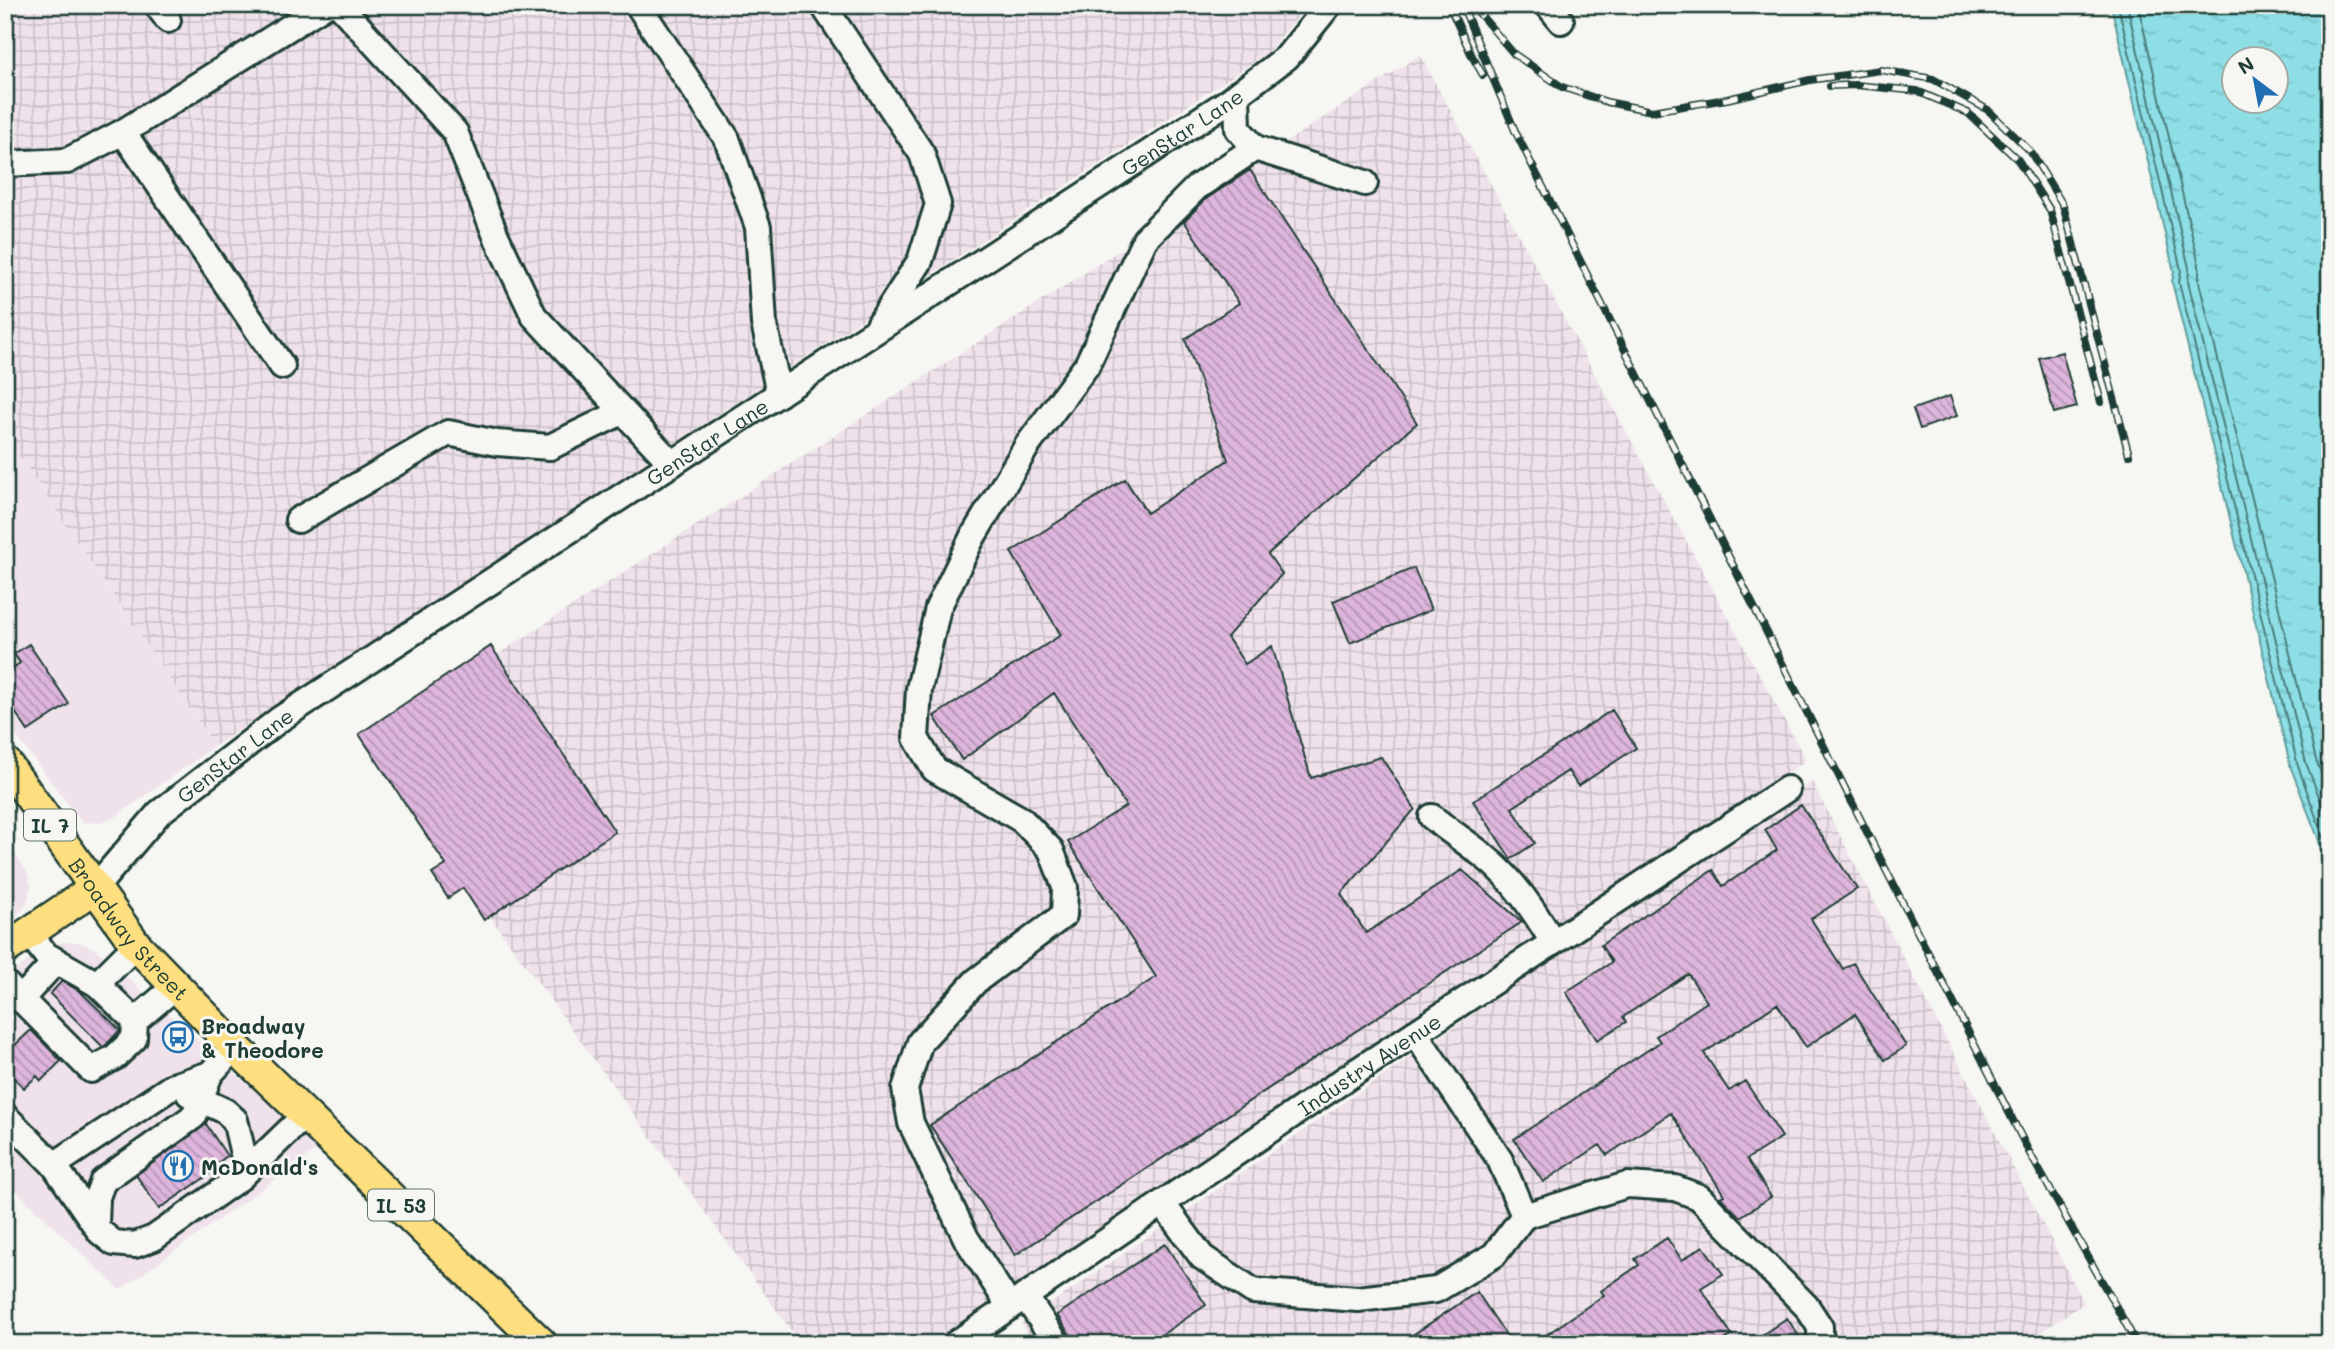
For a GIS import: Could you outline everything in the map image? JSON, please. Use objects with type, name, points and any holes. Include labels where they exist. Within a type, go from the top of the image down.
[{"type":"main road","name":"Broadway Street","points":[[5,762],[136,945],[235,1046],[542,1344]]},
{"type":"main road","points":[[17,941],[95,888]]},
{"type":"street","points":[[5,164],[67,161],[123,132],[325,5]]},
{"type":"street","points":[[339,5],[455,132],[496,236],[534,316],[672,464]]},
{"type":"street","points":[[638,5],[727,139],[758,227],[764,323],[779,394]]},
{"type":"street","points":[[823,5],[922,154],[938,204],[919,261],[873,332]]},
{"type":"street","name":"GenStar Lane","points":[[95,888],[159,813],[280,719],[1237,94],[1287,57],[1329,5]]},
{"type":"street","points":[[1237,94],[1238,129],[1255,148],[1365,183]]},
{"type":"street","points":[[123,132],[282,366]]},
{"type":"street","points":[[1057,1344],[1017,1301],[966,1238],[911,1123],[905,1089],[920,1042],[976,981],[1064,915],[1065,887],[1051,850],[1022,820],[934,769],[916,738],[919,689],[938,608],[972,538],[1027,446],[1087,365],[1145,240],[1197,187],[1255,148]]},
{"type":"street","points":[[298,520],[448,433],[498,443],[550,447],[622,412]]},
{"type":"street","name":"Industry Avenue","points":[[955,1344],[1415,1033],[1787,789]]},
{"type":"street","points":[[1432,817],[1485,856],[1504,874],[1532,908],[1553,942]]},
{"type":"street","points":[[17,941],[97,984],[135,1021]]},
{"type":"street","points":[[97,984],[136,945]]},
{"type":"street","points":[[56,961],[12,991],[91,1070],[115,1056],[134,1039],[135,1021],[176,986]]},
{"type":"street","points":[[1415,1033],[1500,1160],[1524,1216]]},
{"type":"street","points":[[96,1225],[97,1196],[103,1181],[194,1116],[210,1074],[235,1046]]},
{"type":"street","points":[[54,1165],[173,1087],[210,1074]]},
{"type":"street","points":[[173,1087],[225,1111],[235,1120],[244,1158],[241,1177]]},
{"type":"street","points":[[5,1116],[54,1165],[100,1232],[114,1243],[135,1245],[154,1238],[241,1177],[306,1114]]},
{"type":"street","points":[[1162,1203],[1202,1257],[1253,1291],[1358,1299],[1436,1290],[1494,1255],[1524,1216],[1627,1185],[1675,1188],[1699,1197],[1807,1307],[1820,1327],[1820,1344]]},
{"type":"shaded area","points":[[5,5],[1308,5],[1266,54],[215,746],[5,435]]},
{"type":"shaded area","points":[[1420,55],[1806,760],[958,1344],[801,1344],[363,742]]},
{"type":"shaded area","points":[[5,435],[215,746],[115,817],[97,823],[83,822],[76,815],[5,721]]},
{"type":"shaded area","points":[[1812,782],[2084,1303],[2023,1344],[1034,1344],[1021,1324]]},
{"type":"shaded area","points":[[5,839],[27,872],[31,885],[27,903],[5,931]]},
{"type":"shaded area","points":[[79,942],[95,949],[319,1148],[120,1290],[5,1180],[5,977],[50,946]]},
{"type":"water","points":[[2111,5],[2330,5],[2330,882],[2318,838],[2291,768],[2172,282],[2174,272]]},
{"type":"building","points":[[1250,170],[1417,423],[1268,554],[1282,574],[1227,637],[1245,664],[1272,646],[1311,778],[1381,757],[1415,809],[1341,894],[1366,933],[1462,870],[1522,922],[1015,1255],[930,1125],[1156,977],[1068,842],[1126,806],[1054,693],[962,760],[934,716],[1061,635],[1011,552],[1125,479],[1147,513],[1228,460],[1185,339],[1239,303],[1184,221],[1206,199]]},
{"type":"building","points":[[2062,352],[2077,407],[2054,413],[2039,358]]},
{"type":"building","points":[[1950,396],[1957,416],[1920,429],[1913,409]]},
{"type":"building","points":[[1414,568],[1431,610],[1350,643],[1333,601]]},
{"type":"building","points":[[29,644],[69,704],[28,731],[5,697],[5,673],[20,663],[14,654]]},
{"type":"building","points":[[491,646],[615,832],[484,920],[463,888],[448,898],[432,874],[446,865],[359,734]]},
{"type":"building","points":[[1612,710],[1636,748],[1578,786],[1568,771],[1512,808],[1535,843],[1511,859],[1473,801]]},
{"type":"building","points":[[1801,805],[1857,889],[1811,919],[1843,969],[1853,963],[1906,1046],[1885,1060],[1855,1014],[1806,1047],[1777,1004],[1704,1053],[1729,1091],[1745,1081],[1782,1137],[1747,1159],[1771,1197],[1740,1217],[1720,1197],[1724,1195],[1671,1113],[1607,1155],[1600,1145],[1543,1182],[1514,1139],[1660,1042],[1656,1036],[1707,1002],[1688,974],[1623,1017],[1626,1022],[1597,1040],[1566,992],[1612,962],[1601,945],[1713,870],[1723,886],[1777,850],[1765,830]]},
{"type":"building","points":[[62,981],[81,992],[120,1030],[103,1047],[50,994]]},
{"type":"building","points":[[31,1030],[61,1061],[41,1081],[37,1076],[24,1088],[5,1069],[5,1037],[14,1046]]},
{"type":"building","name":"McDonald's","points":[[206,1124],[227,1156],[215,1165],[217,1168],[207,1176],[159,1209],[136,1175]]},
{"type":"building","points":[[1667,1238],[1682,1260],[1703,1246],[1723,1274],[1701,1288],[1732,1335],[1719,1344],[1533,1344],[1604,1295],[1601,1291],[1639,1265],[1635,1259]]},
{"type":"building","points":[[1165,1244],[1206,1305],[1148,1344],[1076,1344],[1057,1315]]},
{"type":"building","points":[[1477,1292],[1512,1344],[1399,1344]]},
{"type":"building","points":[[1787,1318],[1804,1344],[1749,1344]]},
{"type":"railway","points":[[1449,5],[1483,75]]},
{"type":"railway","points":[[1462,5],[1516,133],[1881,860],[2029,1152],[2137,1344]]},
{"type":"railway","points":[[1472,5],[1514,54],[1562,87],[1607,102],[1652,111],[1727,99],[1810,80],[1881,70],[1933,79],[1988,110],[2030,151],[2063,205],[2129,455]]},
{"type":"railway","points":[[1830,86],[1856,85],[1917,91],[1968,113],[2018,160],[2050,210],[2101,402]]},
{"type":"place","name":"Broadway & Theodore","points":[[178,1037]]},
{"type":"place","name":"McDonald's","points":[[178,1166]]}]
